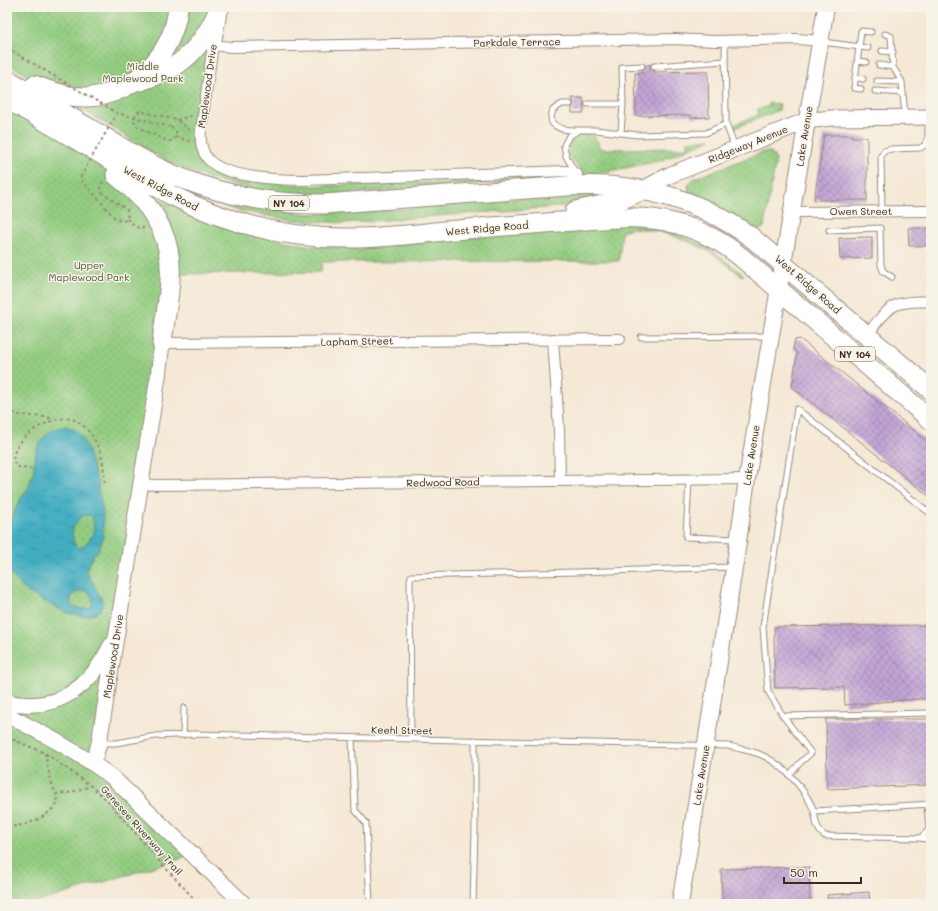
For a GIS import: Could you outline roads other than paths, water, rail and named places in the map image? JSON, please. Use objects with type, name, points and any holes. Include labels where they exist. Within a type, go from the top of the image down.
[{"type":"highway","points":[[115,92],[130,84],[143,74],[161,55],[173,32],[178,7]]},
{"type":"highway","points":[[7,73],[48,91],[68,96],[88,97],[115,92],[165,72],[180,62],[204,37],[219,8]]},
{"type":"highway","name":"West Ridge Road","points":[[7,79],[160,169],[213,189],[250,198],[299,204],[343,204],[568,186],[601,185],[642,190],[683,200],[716,214],[751,236],[931,390]]},
{"type":"highway","name":"West Ridge Road","points":[[7,99],[171,195],[216,215],[259,228],[314,237],[352,238],[641,218],[664,221],[693,229],[720,242],[741,256],[931,420]]},
{"type":"highway","points":[[24,109],[129,184],[142,198],[157,219],[167,244],[170,271],[162,343]]},
{"type":"highway","points":[[577,174],[587,181],[601,185]]},
{"type":"highway","points":[[481,228],[613,203],[642,190]]},
{"type":"main road","name":"Lake Avenue","points":[[680,904],[778,288],[826,7]]},
{"type":"main road","name":"Ridgeway Avenue","points":[[642,190],[670,176],[806,121]]},
{"type":"street","name":"Maplewood Drive","points":[[219,8],[200,134],[202,149],[211,162],[222,169],[261,177],[293,180],[567,171],[577,174]]},
{"type":"street","name":"Parkdale Terrace","points":[[213,45],[231,47],[673,39],[725,41],[798,39],[820,41]]},
{"type":"street","name":"Ridgeway Avenue","points":[[806,121],[831,118],[929,117]]},
{"type":"street","name":"Owen Street","points":[[791,212],[931,211]]},
{"type":"street","points":[[867,334],[884,314],[897,304],[931,302]]},
{"type":"street","name":"Lapham Street","points":[[162,343],[620,338]]},
{"type":"street","points":[[553,339],[559,429],[560,481]]},
{"type":"street","name":"Maplewood Drive","points":[[91,762],[96,754],[117,631],[162,343]]},
{"type":"street","name":"Redwood Road","points":[[140,484],[747,479]]},
{"type":"street","points":[[7,702],[29,706],[57,701],[83,685],[97,669],[106,655],[117,631]]},
{"type":"street","points":[[7,715],[67,747],[91,762],[120,784],[244,904]]},
{"type":"lane","points":[[861,89],[854,88],[861,31],[871,32]]},
{"type":"lane","points":[[885,34],[891,36],[893,67],[902,82],[906,117]]},
{"type":"lane","points":[[725,41],[726,124],[736,149]]},
{"type":"lane","points":[[820,41],[868,48]]},
{"type":"lane","points":[[882,51],[892,52]]},
{"type":"lane","points":[[654,66],[725,61]]},
{"type":"lane","points":[[857,61],[866,62]]},
{"type":"lane","points":[[879,65],[893,67]]},
{"type":"lane","points":[[621,133],[623,104],[622,67],[642,66]]},
{"type":"lane","points":[[855,77],[863,79]]},
{"type":"lane","points":[[877,81],[902,82]]},
{"type":"lane","points":[[876,91],[903,93]]},
{"type":"lane","points":[[570,104],[562,104],[553,110],[551,117],[552,123],[558,128],[564,130],[596,130],[638,135],[706,133],[726,124]]},
{"type":"lane","points":[[588,104],[623,104]]},
{"type":"lane","points":[[882,211],[881,156],[884,151],[891,149],[920,148],[925,145],[928,137],[929,117]]},
{"type":"lane","points":[[577,174],[570,166],[564,145],[569,136],[579,130]]},
{"type":"lane","points":[[829,230],[880,228],[881,265],[883,271],[892,277]]},
{"type":"lane","points":[[641,337],[771,336]]},
{"type":"lane","points":[[789,775],[811,753],[783,716],[768,691],[763,627],[797,409],[931,514]]},
{"type":"lane","points":[[689,480],[686,537],[738,539]]},
{"type":"lane","points":[[411,739],[411,576],[734,567]]},
{"type":"lane","points":[[183,735],[184,708]]},
{"type":"lane","points":[[783,716],[931,713]]},
{"type":"lane","name":"Keehl Street","points":[[98,743],[116,743],[156,736],[183,735],[729,746],[760,754],[784,769],[800,787],[814,811],[816,826],[820,833],[825,836],[920,838],[931,840]]},
{"type":"lane","points":[[352,738],[355,810],[366,823],[370,904]]},
{"type":"lane","points":[[473,904],[475,740]]},
{"type":"lane","points":[[814,811],[929,805],[928,832],[920,838]]},
{"type":"water","points":[[65,426],[73,429],[79,434],[88,450],[99,485],[98,488],[103,511],[103,537],[98,551],[94,554],[86,570],[103,602],[101,609],[95,614],[85,616],[66,613],[27,592],[7,570],[8,527],[22,496],[28,489],[34,472],[34,460],[40,443],[48,433],[54,429]],"holes":[[[85,515],[90,515],[92,517],[94,527],[92,536],[89,540],[83,546],[78,548],[72,534],[77,521]],[[81,591],[86,591],[90,594],[93,601],[90,608],[81,609],[71,606],[72,596]]]},
{"type":"park label","name":"Middle Maplewood Park","points":[[143,72]]},
{"type":"park label","name":"Upper Maplewood Park","points":[[89,270]]}]
